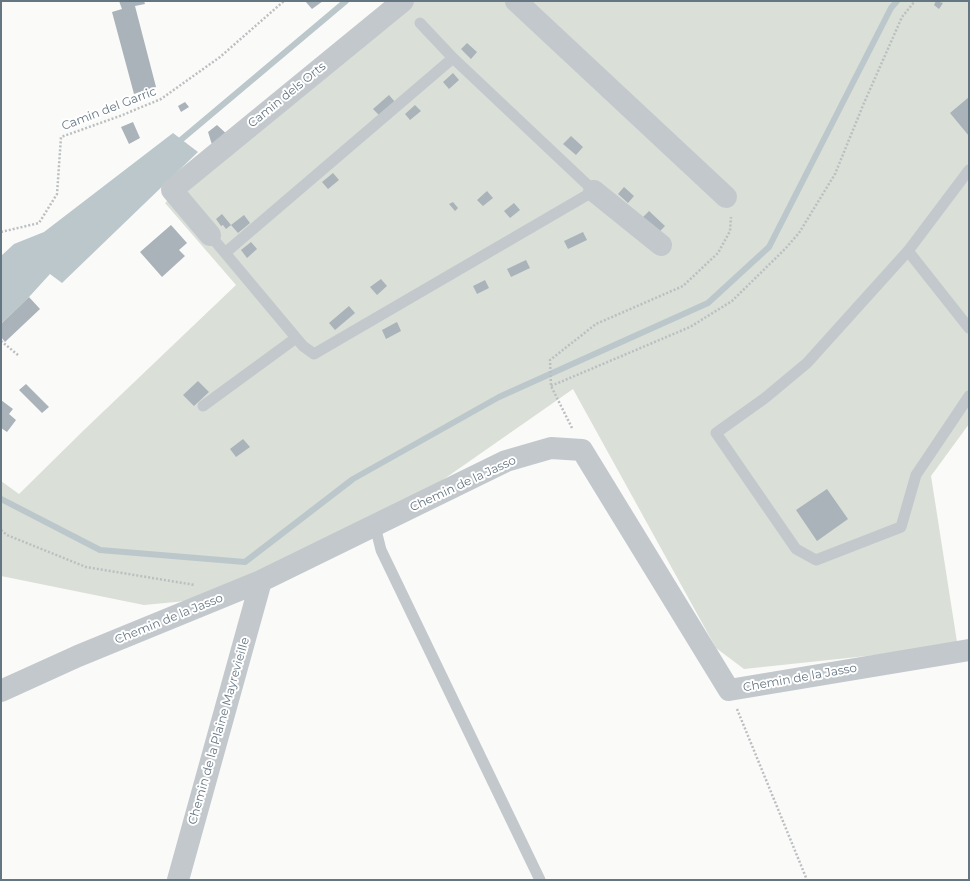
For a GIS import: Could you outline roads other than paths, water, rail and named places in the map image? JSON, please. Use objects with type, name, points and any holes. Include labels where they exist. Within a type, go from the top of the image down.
[{"type":"street","name":"Camin dels Orts","points":[[210,235],[172,190],[403,1]]},
{"type":"street","points":[[516,1],[729,204]]},
{"type":"street","points":[[594,190],[661,245]]},
{"type":"street","name":"Chemin de la Jasso","points":[[1,691],[78,656],[261,581],[506,461],[551,448],[582,450],[729,690],[969,650]]},
{"type":"street","name":"Chemin de la Plaine Mayrevieille","points":[[178,880],[261,581]]},
{"type":"lane","points":[[210,235],[296,338],[303,346],[314,354],[594,190],[453,58],[420,23]]},
{"type":"lane","points":[[225,252],[453,58]]},
{"type":"lane","points":[[969,170],[908,251],[807,363],[765,398],[716,433],[796,549],[816,560],[901,527],[916,475],[969,396]]},
{"type":"lane","points":[[908,251],[969,328]]},
{"type":"lane","points":[[202,406],[296,338]]},
{"type":"lane","points":[[375,526],[381,550],[540,880]]},
{"type":"waterway","points":[[176,144],[346,1]]},
{"type":"waterway","points":[[1,499],[100,550],[245,562],[353,479],[499,397],[708,303],[769,247],[891,8],[897,1]]}]
